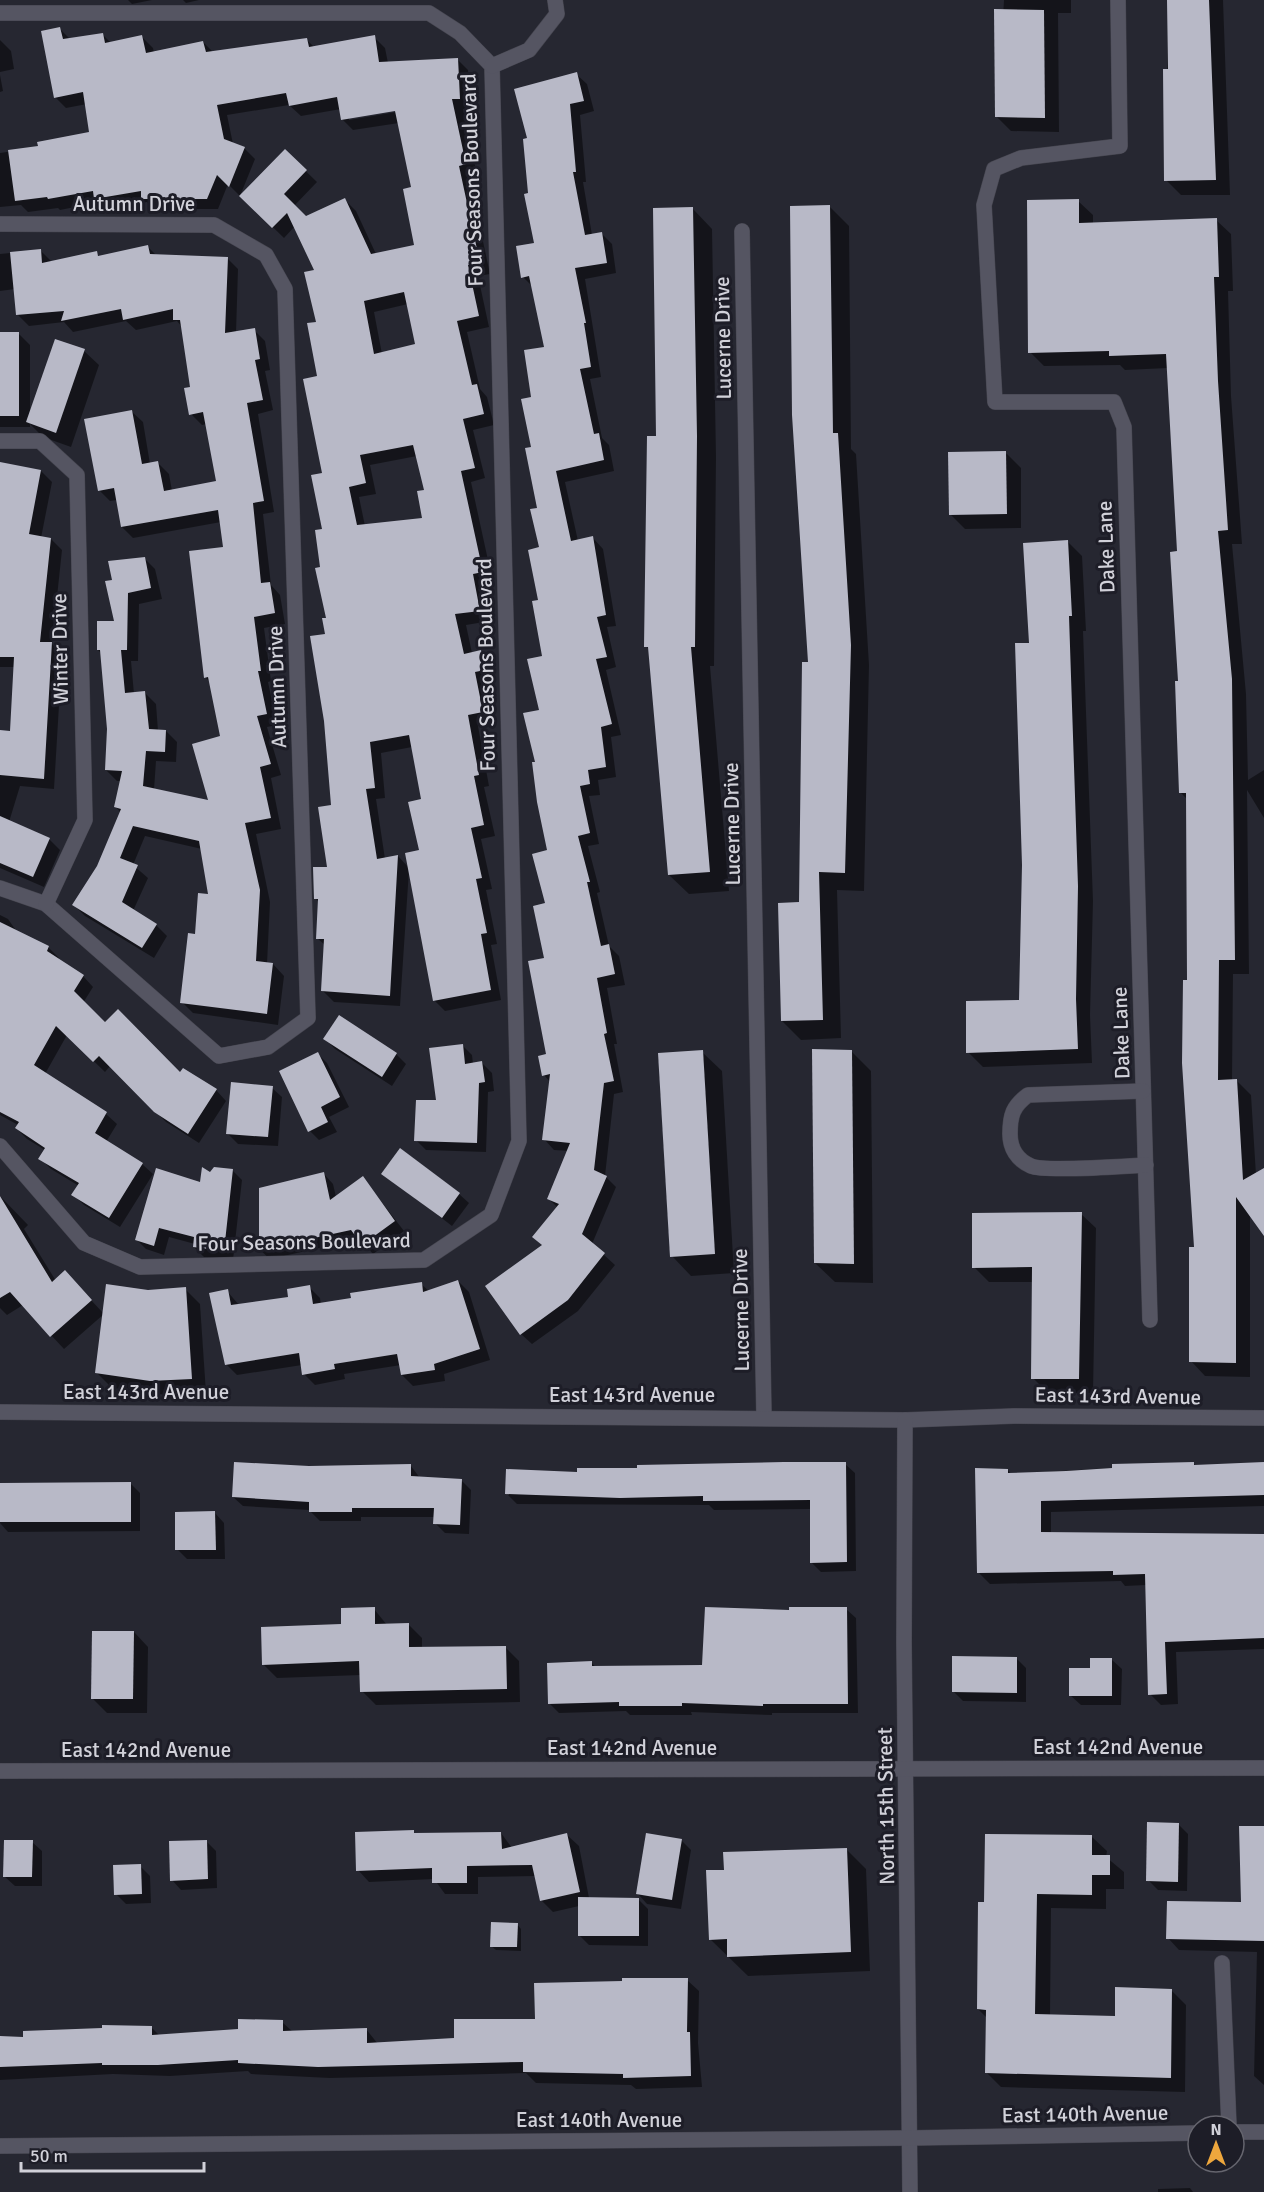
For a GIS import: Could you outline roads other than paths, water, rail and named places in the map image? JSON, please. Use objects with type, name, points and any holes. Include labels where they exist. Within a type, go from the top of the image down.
[{"type":"street","points":[[492,66],[529,50],[557,14],[555,0]]},
{"type":"street","name":"Dake Lane","points":[[1118,0],[1120,146],[1021,159],[994,169],[984,206],[995,402],[1114,402],[1124,427],[1150,1320]]},
{"type":"street","name":"Four Seasons Boulevard","points":[[0,13],[394,7],[429,13],[460,33],[492,66],[519,1141],[490,1215],[424,1260],[140,1267],[84,1243],[0,1146]]},
{"type":"street","name":"Autumn Drive","points":[[0,224],[214,225],[266,255],[285,289],[308,1018],[268,1047],[219,1056],[46,904],[0,888]]},
{"type":"street","name":"Lucerne Drive","points":[[742,231],[764,1417]]},
{"type":"street","name":"Winter Drive","points":[[0,441],[40,441],[77,475],[85,820],[46,904]]},
{"type":"street","points":[[1143,1091],[1028,1095],[1015,1104],[1010,1119],[1010,1138],[1015,1154],[1033,1167],[1146,1165]]},
{"type":"street","name":"East 143rd Avenue","points":[[0,1412],[905,1420],[1106,1415],[1167,1419],[1264,1418]]},
{"type":"street","name":"North 15th Street","points":[[905,1420],[910,2192]]},
{"type":"street","name":"East 142nd Avenue","points":[[0,1771],[1264,1768]]},
{"type":"street","points":[[1222,1963],[1228,2114]]},
{"type":"street","points":[[1246,2132],[1264,2132]]},
{"type":"street","name":"East 140th Avenue","points":[[0,2146],[910,2138],[1186,2133]]}]
